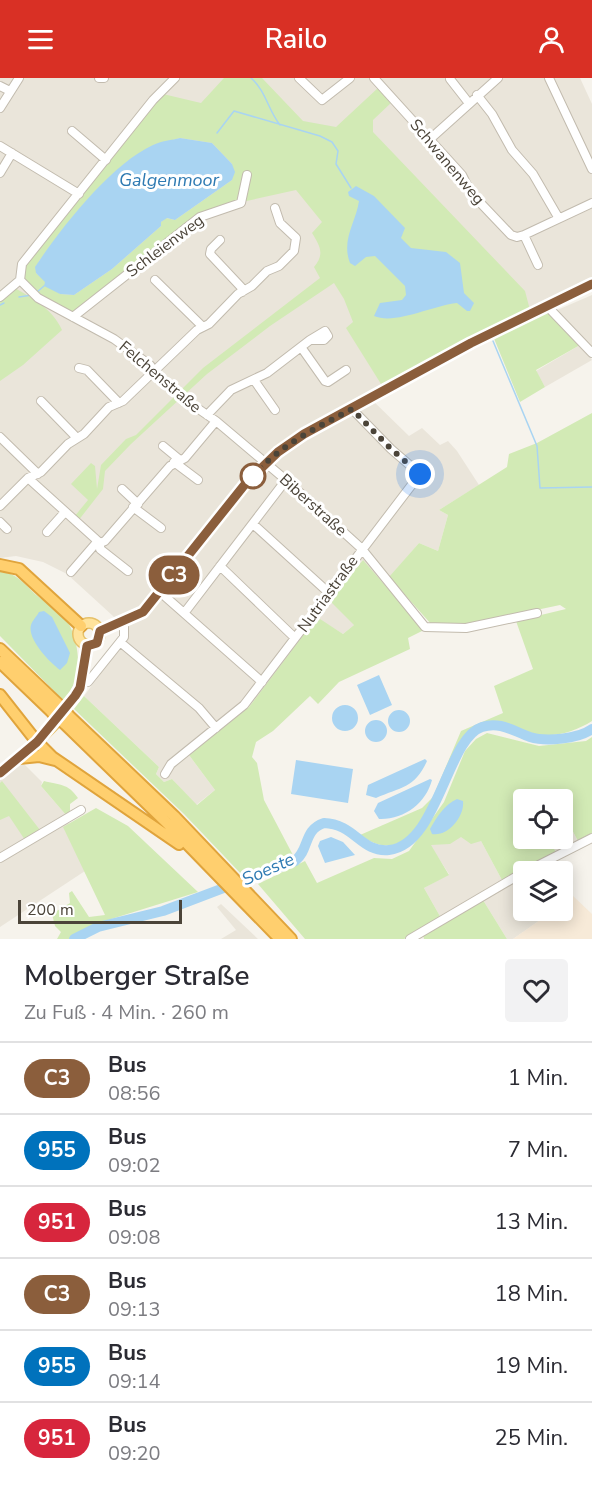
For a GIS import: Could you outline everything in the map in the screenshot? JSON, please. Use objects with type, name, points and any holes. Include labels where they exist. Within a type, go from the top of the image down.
[{"type":"highway","points":[[0,568],[23,576],[40,588],[81,626]]},
{"type":"highway","points":[[2,654],[229,879],[280,939]]},
{"type":"highway","points":[[0,695],[37,742],[58,761],[173,838],[217,878],[229,879]]},
{"type":"highway","points":[[19,758],[39,756],[58,761]]},
{"type":"highway","points":[[241,892],[291,939]]},
{"type":"main road","points":[[100,631],[143,612],[265,462],[304,434],[471,343],[592,284]]},
{"type":"main road","points":[[87,646],[78,638],[81,626],[90,623],[100,631]]},
{"type":"main road","points":[[87,646],[97,643],[100,631]]},
{"type":"main road","points":[[37,742],[54,725],[80,688],[87,646]]},
{"type":"street","points":[[0,108],[19,78]]},
{"type":"street","points":[[0,297],[20,280],[22,264],[157,96],[175,78]]},
{"type":"street","points":[[298,78],[322,100],[350,78]]},
{"type":"street","name":"Schwanenweg","points":[[374,78],[462,175],[471,193],[511,235],[517,237],[524,235]]},
{"type":"street","points":[[429,140],[468,102],[498,78]]},
{"type":"street","points":[[549,78],[592,170]]},
{"type":"street","points":[[450,79],[468,102]]},
{"type":"street","points":[[0,86],[10,92]]},
{"type":"street","points":[[477,95],[492,114],[512,150],[533,174],[558,217]]},
{"type":"street","points":[[72,131],[106,160]]},
{"type":"street","points":[[0,146],[79,194]]},
{"type":"street","points":[[0,173],[12,153]]},
{"type":"street","name":"Schleienweg","points":[[73,317],[200,217],[241,203],[247,175]]},
{"type":"street","points":[[538,265],[524,235],[558,217],[592,203]]},
{"type":"street","points":[[0,506],[28,478],[38,474],[108,407],[118,403],[197,330],[252,286],[267,271],[279,266],[294,251],[296,238],[280,223],[275,208]]},
{"type":"street","points":[[220,240],[211,249],[210,254],[241,287],[242,292]]},
{"type":"street","name":"Felchenstraße","points":[[20,280],[38,298],[114,339],[150,365],[181,397],[216,421],[265,462]]},
{"type":"street","points":[[155,280],[203,327]]},
{"type":"street","points":[[547,306],[592,353]]},
{"type":"street","points":[[207,415],[225,394],[254,380],[310,340]]},
{"type":"street","points":[[301,347],[325,381],[328,382],[346,370]]},
{"type":"street","points":[[79,368],[87,370],[118,403]]},
{"type":"street","points":[[254,380],[275,410]]},
{"type":"street","points":[[41,401],[77,438]]},
{"type":"street","name":"Nutriastraße","points":[[165,774],[171,764],[244,705],[329,594],[361,548],[420,474],[391,449],[352,409]]},
{"type":"street","points":[[71,572],[98,543],[105,541],[216,421]]},
{"type":"street","points":[[0,437],[38,474]]},
{"type":"street","points":[[163,446],[198,480]]},
{"type":"street","name":"Biberstraße","points":[[265,462],[361,548],[425,627],[466,628],[537,613]]},
{"type":"street","points":[[28,478],[98,543],[100,549],[128,571]]},
{"type":"street","points":[[185,612],[286,480]]},
{"type":"street","points":[[122,489],[136,506],[160,528]]},
{"type":"street","points":[[47,532],[65,512]]},
{"type":"street","points":[[0,522],[7,529]]},
{"type":"street","points":[[253,524],[329,594]]},
{"type":"street","points":[[220,566],[295,638]]},
{"type":"street","points":[[160,592],[262,682]]},
{"type":"street","points":[[88,682],[126,632],[124,622]]},
{"type":"street","points":[[120,642],[191,701],[216,728]]},
{"type":"street","points":[[0,773],[37,742]]},
{"type":"street","points":[[0,858],[81,810]]},
{"type":"street","points":[[546,861],[592,838]]},
{"type":"street","points":[[410,939],[420,936],[513,879]]},
{"type":"shaded area","points":[[0,78],[580,78],[592,104],[592,281],[381,384],[367,395],[409,436],[422,428],[440,445],[448,441],[479,485],[439,510],[448,515],[438,551],[419,543],[384,584],[362,560],[354,625],[343,634],[317,618],[249,707],[189,755],[215,790],[196,805],[172,779],[164,782],[156,774],[159,767],[84,696],[128,637],[113,616],[67,574],[43,562],[16,556],[0,558]]},
{"type":"shaded area","points":[[592,295],[592,348],[555,311]]},
{"type":"shaded area","points":[[580,345],[592,360],[545,387],[536,371]]},
{"type":"shaded area","points":[[22,762],[42,782],[41,786],[66,815],[69,824],[64,828],[85,871],[0,927],[0,765],[8,772]]},
{"type":"shaded area","points":[[573,832],[578,841],[573,844]]},
{"type":"shaded area","points":[[462,836],[481,841],[503,882],[441,918],[424,888],[449,874],[430,845]]},
{"type":"shaded area","points":[[513,881],[513,921],[539,921],[513,939],[507,939],[483,900]]},
{"type":"shaded area","points":[[573,896],[592,914],[592,939],[513,939],[539,921],[573,921]]},
{"type":"shaded area","points":[[221,904],[258,939],[221,939],[236,930],[217,907]]},
{"type":"green space","points":[[224,78],[262,78],[303,121],[336,127],[379,87],[392,102],[373,120],[373,132],[525,291],[530,310],[381,384],[346,328],[353,322],[344,299],[334,283],[270,326],[207,374],[131,444],[105,471],[103,489],[78,521],[74,517],[88,500],[71,484],[91,463],[95,466],[97,489],[101,465],[126,439],[136,435],[203,368],[320,278],[314,267],[320,250],[312,233],[322,222],[296,190],[242,202],[200,216],[72,316],[39,297],[21,278],[21,271],[163,94],[201,103]],"holes":[[[180,138],[212,143],[232,164],[232,180],[175,220],[166,218],[161,222],[161,226],[112,269],[74,295],[60,294],[36,273],[39,261],[112,177],[154,145]]]},
{"type":"green space","points":[[8,284],[46,309],[62,330],[23,365],[0,381],[0,291]]},
{"type":"green space","points":[[546,311],[580,345],[536,370],[545,387],[520,402],[493,336]]},
{"type":"green space","points":[[592,413],[592,721],[574,730],[554,735],[540,735],[490,723],[472,729],[455,752],[437,794],[414,832],[399,843],[381,845],[360,835],[422,808],[433,797],[461,731],[503,713],[494,686],[533,669],[516,621],[566,609],[560,605],[465,625],[431,624],[389,577],[419,543],[438,551],[448,515],[439,510],[507,467],[509,454],[537,443]]},
{"type":"green space","points":[[363,560],[424,630],[408,638],[410,649],[339,682],[318,704],[310,696],[273,731],[256,742],[252,757],[257,763],[264,800],[294,857],[244,877],[184,814],[74,709],[84,696],[159,767],[156,774],[164,782],[172,779],[197,805],[215,790],[189,755],[249,707],[317,617],[343,634],[354,625],[330,601]]},
{"type":"green space","points":[[0,572],[19,579],[59,613],[70,626],[74,635],[78,664],[74,683],[64,701],[0,636]]},
{"type":"green space","points":[[487,733],[539,746],[586,741],[592,737],[592,834],[578,841],[573,832],[573,789],[513,789],[513,849],[554,849],[556,852],[540,861],[513,861],[513,876],[503,882],[481,841],[471,844],[461,837],[450,844],[431,845],[449,875],[424,888],[441,918],[404,939],[305,939],[258,884],[305,861],[317,883],[374,858],[392,859],[409,851],[444,802],[465,751],[476,739]]},
{"type":"green space","points":[[2,781],[40,830],[25,840],[9,816],[0,820],[0,783]]},
{"type":"green space","points":[[44,781],[67,787],[78,798],[70,804],[70,811],[66,815],[41,786]]},
{"type":"green space","points":[[96,808],[128,826],[198,892],[108,920],[72,939],[57,939],[61,932],[55,926],[52,914],[70,903],[69,893],[72,891],[89,917],[105,915],[63,827]]},
{"type":"green space","points":[[483,900],[507,939],[424,939],[423,935]]},
{"type":"water","name":"Galgenmoor","points":[[180,138],[212,143],[232,164],[235,172],[232,180],[175,220],[167,218],[161,222],[161,226],[112,269],[74,295],[60,294],[44,286],[45,282],[36,273],[35,267],[58,234],[88,198],[137,154],[156,144]]},
{"type":"water","points":[[356,186],[374,196],[405,228],[401,238],[411,248],[446,252],[460,263],[464,293],[474,303],[470,311],[457,303],[403,317],[374,316],[380,303],[402,300],[406,295],[405,286],[375,256],[366,257],[355,266],[350,263],[348,239],[359,201],[349,196],[348,192]]},
{"type":"water","points":[[44,611],[52,617],[70,653],[67,663],[60,670],[50,662],[32,637],[32,623],[39,612]]},
{"type":"water","points":[[379,675],[392,705],[370,715],[357,685]]},
{"type":"water","points":[[345,705],[354,709],[358,718],[354,727],[345,731],[336,727],[332,718],[336,709]]},
{"type":"water","points":[[399,710],[407,713],[410,721],[407,729],[399,732],[391,729],[388,721],[391,713]]},
{"type":"water","points":[[376,720],[384,723],[387,731],[384,739],[376,742],[368,739],[365,731],[368,723]]},
{"type":"water","points":[[425,759],[427,761],[422,770],[406,786],[376,798],[366,795],[368,785]]},
{"type":"water","points":[[296,760],[353,769],[348,803],[291,794]]},
{"type":"water","points":[[432,780],[425,796],[413,808],[397,817],[379,819],[374,811],[378,803]]},
{"type":"water","points":[[457,799],[463,801],[458,819],[444,832],[432,834],[430,829],[438,816]]},
{"type":"water","points":[[331,837],[343,842],[355,855],[325,863],[318,846],[320,841]]},
{"type":"waterway","points":[[251,78],[260,89],[280,125]]},
{"type":"waterway","points":[[217,133],[234,111],[320,136],[332,142],[338,151],[336,164],[351,188]]},
{"type":"waterway","points":[[36,293],[44,286]]},
{"type":"waterway","points":[[19,297],[32,295]]},
{"type":"waterway","points":[[0,305],[4,303]]},
{"type":"waterway","points":[[493,341],[537,446],[540,488],[592,487]]},
{"type":"waterway","name":"Soeste","points":[[74,939],[98,927],[163,911],[295,861],[303,851],[313,830],[324,823],[343,828],[364,843],[379,850],[389,850],[406,844],[431,812],[460,750],[470,735],[482,727],[501,726],[530,737],[544,739],[562,739],[592,729]]},
{"type":"bus line","name":"C3","points":[[0,773],[54,725],[75,696],[80,688],[87,646],[97,643],[100,631],[143,612],[265,462],[304,434],[471,343],[592,284]]},
{"type":"route","points":[[253,476],[265,462],[304,434],[352,409],[391,449],[420,474]]}]
